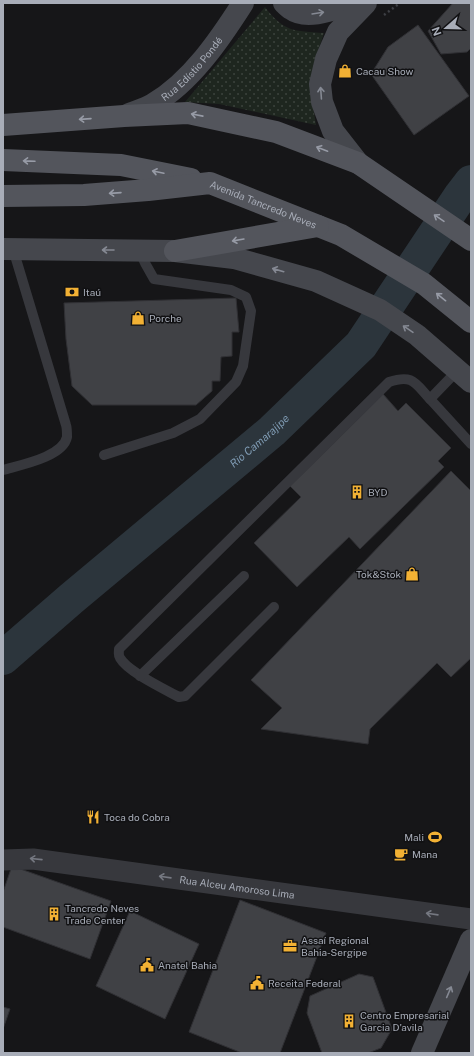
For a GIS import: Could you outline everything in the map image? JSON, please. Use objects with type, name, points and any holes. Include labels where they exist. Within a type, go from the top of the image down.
[{"type":"main road","points":[[6,124],[188,113],[276,132],[366,168],[471,240]]},
{"type":"main road","points":[[3,160],[121,165],[210,183]]},
{"type":"main road","name":"Avenida Tancredo Neves","points":[[3,196],[84,194],[148,190],[210,183],[341,236],[424,284],[471,322]]},
{"type":"main road","points":[[176,251],[318,226]]},
{"type":"street","name":"Rua Edístio Pondé","points":[[124,116],[152,105],[172,92],[185,80],[224,33],[243,3]]},
{"type":"street","points":[[284,3],[292,11],[309,14],[329,11],[355,3]]},
{"type":"street","points":[[366,168],[334,131],[322,102],[320,84],[326,59],[338,32],[373,10]]},
{"type":"street","points":[[8,249],[176,251],[234,258],[316,281],[380,310],[417,335],[464,376]]},
{"type":"street","name":"Rua Alceu Amoroso Lima","points":[[3,860],[33,858],[471,920]]},
{"type":"street","points":[[422,1053],[471,940]]},
{"type":"lane","points":[[3,470],[46,457],[60,449],[67,438],[66,424],[8,249]]},
{"type":"lane","points":[[104,455],[173,433],[200,419],[236,382],[243,366],[251,311],[246,297],[231,290],[154,279],[139,250]]},
{"type":"lane","points":[[430,399],[464,376]]},
{"type":"lane","points":[[274,607],[185,696],[179,697],[140,676],[120,659],[118,655],[119,649],[389,382],[401,378],[414,381],[471,444]]},
{"type":"lane","points":[[140,676],[244,576]]},
{"type":"path","points":[[373,10],[400,3]]},
{"type":"shaded area","points":[[265,7],[278,21],[290,29],[305,32],[324,33],[314,63],[311,94],[316,125],[219,104],[185,102]]},
{"type":"building","points":[[453,3],[471,3],[471,48],[467,52],[441,54],[428,31]]},
{"type":"building","points":[[418,25],[469,96],[414,135],[371,74],[388,47]]},
{"type":"building","points":[[236,298],[239,332],[232,332],[232,356],[221,357],[220,381],[212,381],[212,391],[196,405],[92,405],[72,386],[66,339],[64,303]]},
{"type":"building","name":"BYD","points":[[383,394],[398,411],[406,403],[451,448],[438,461],[444,467],[360,549],[349,537],[297,587],[254,543],[301,497],[290,486]]},
{"type":"building","name":"Tok&Stok","points":[[451,471],[471,491],[471,658],[451,677],[437,663],[370,729],[368,744],[261,729],[282,708],[251,680]]},
{"type":"building","name":"Tancredo Neves Trade Center","points":[[12,866],[111,901],[90,959],[3,927],[3,892]]},
{"type":"building","name":"Receita Federal","points":[[240,900],[326,933],[280,1053],[242,1053],[189,1032]]},
{"type":"building","name":"Anatel Bahia","points":[[130,911],[199,944],[165,1019],[96,986]]},
{"type":"building","name":"Centro Empresarial Garcia D'avila","points":[[359,974],[373,977],[392,1029],[381,1048],[368,1053],[322,1053],[307,1013],[310,996]]},
{"type":"building","points":[[3,1007],[10,1009],[3,1029]]},
{"type":"waterway","name":"Rio Camarajipe","points":[[3,658],[72,598],[272,431],[361,345],[471,182]]},
{"type":"place","name":"Cacau Show","points":[[345,71]]},
{"type":"place","name":"Itaú","points":[[72,292]]},
{"type":"place","name":"Porche","points":[[138,318]]},
{"type":"place","name":"BYD","points":[[357,492]]},
{"type":"place","name":"Tok&Stok","points":[[412,574]]},
{"type":"place","name":"Toca do Cobra","points":[[93,817]]},
{"type":"place","name":"Mali","points":[[435,837]]},
{"type":"place","name":"Mana","points":[[401,854]]},
{"type":"place","name":"Tancredo Neves Trade Center","points":[[54,914]]},
{"type":"place","name":"Assaí Regional Bahia-Sergipe","points":[[290,946]]},
{"type":"place","name":"Anatel Bahia","points":[[147,965]]},
{"type":"place","name":"Receita Federal","points":[[257,983]]},
{"type":"place","name":"Centro Empresarial Garcia D'avila","points":[[349,1021]]}]
